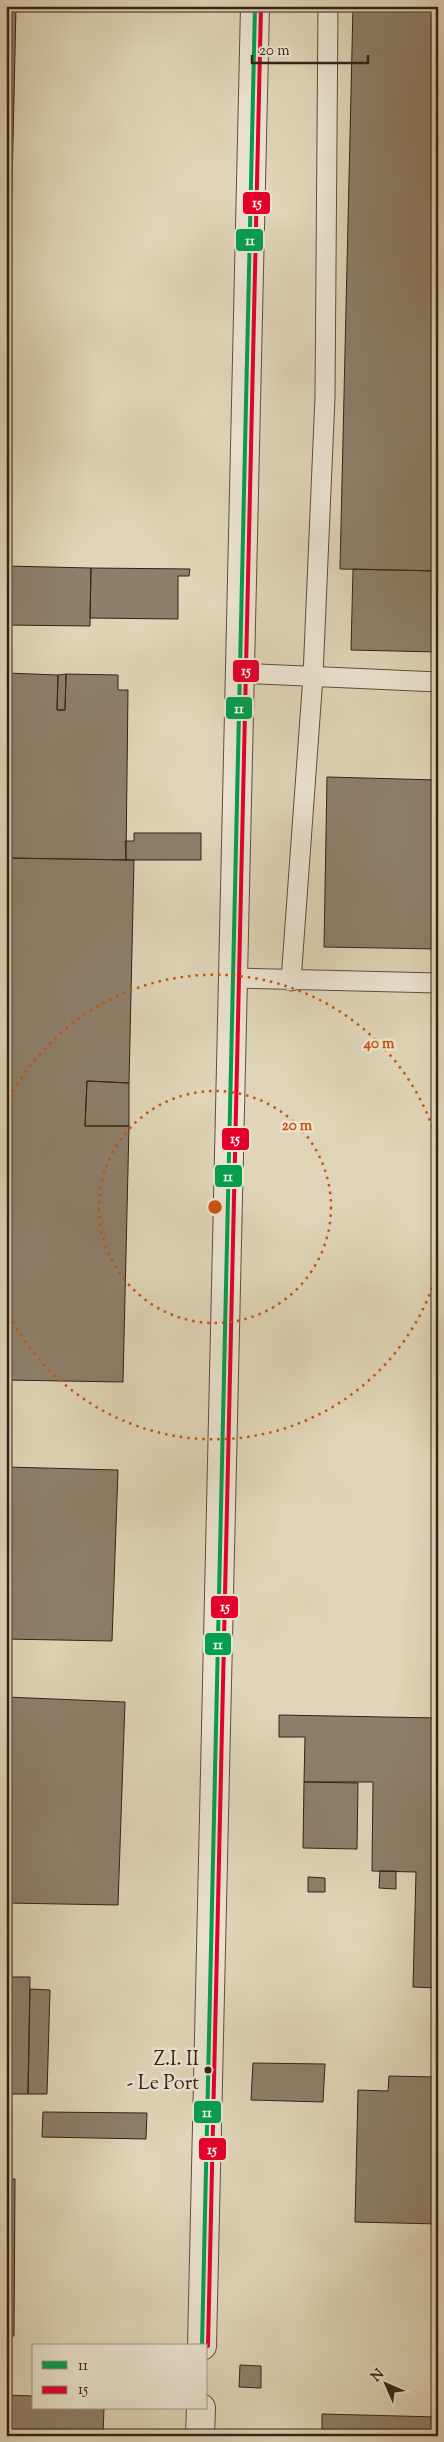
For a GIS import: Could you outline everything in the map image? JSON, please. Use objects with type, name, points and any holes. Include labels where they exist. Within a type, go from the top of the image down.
[{"type":"street","points":[[202,2344],[255,6]]},
{"type":"street","points":[[200,2436],[201,2410]]},
{"type":"lane","points":[[291,981],[313,676],[325,397],[328,6]]},
{"type":"lane","points":[[240,673],[438,682]]},
{"type":"lane","points":[[233,978],[291,981],[438,983]]},
{"type":"building","points":[[6,6],[16,6],[6,460]]},
{"type":"building","points":[[353,6],[438,6],[438,571],[340,569]]},
{"type":"building","points":[[6,566],[91,568],[90,626],[6,625]]},
{"type":"building","points":[[91,568],[190,569],[189,576],[178,576],[178,619],[90,618]]},
{"type":"building","points":[[353,569],[438,571],[438,652],[351,650]]},
{"type":"building","points":[[6,673],[58,675],[57,710],[65,710],[66,674],[118,675],[118,690],[128,690],[126,860],[6,858]]},
{"type":"building","points":[[66,674],[65,710],[57,710],[58,675]]},
{"type":"building","points":[[327,777],[438,780],[438,949],[324,947]]},
{"type":"building","points":[[134,833],[201,833],[201,860],[126,860],[125,841],[134,841]]},
{"type":"building","points":[[6,858],[134,860],[129,1083],[87,1081],[85,1126],[129,1126],[123,1382],[6,1380]]},
{"type":"building","points":[[87,1081],[129,1083],[129,1126],[85,1126]]},
{"type":"building","points":[[6,1467],[118,1470],[112,1641],[6,1639]]},
{"type":"building","points":[[6,1697],[125,1702],[118,1905],[6,1903]]},
{"type":"building","points":[[279,1715],[438,1718],[438,1988],[413,1987],[416,1872],[372,1871],[373,1782],[304,1782],[305,1737],[279,1737]]},
{"type":"building","points":[[304,1782],[358,1783],[357,1849],[303,1848]]},
{"type":"building","points":[[380,1871],[396,1871],[396,1889],[379,1888]]},
{"type":"building","points":[[308,1877],[325,1878],[325,1892],[308,1892]]},
{"type":"building","points":[[6,1977],[30,1977],[28,2094],[6,2094]]},
{"type":"building","points":[[30,1989],[50,1990],[47,2094],[28,2094]]},
{"type":"building","points":[[253,2063],[325,2064],[323,2102],[251,2100]]},
{"type":"building","points":[[389,2076],[438,2077],[438,2224],[355,2222],[358,2090],[388,2091]]},
{"type":"building","points":[[43,2112],[147,2113],[146,2139],[42,2137]]},
{"type":"building","points":[[6,2179],[15,2179],[14,2336],[6,2336]]},
{"type":"building","points":[[240,2365],[261,2366],[261,2388],[239,2387]]},
{"type":"building","points":[[6,2395],[32,2396],[32,2410],[104,2410],[103,2436],[6,2436]]},
{"type":"building","points":[[322,2414],[438,2417],[438,2436],[322,2436]]},
{"type":"transit line","name":"11","points":[[202,2344],[255,6]]},
{"type":"transit line","name":"15","points":[[208,2346],[261,6]]},
{"type":"place","name":"Z.I. II - Le Port","points":[[208,2070]]}]
